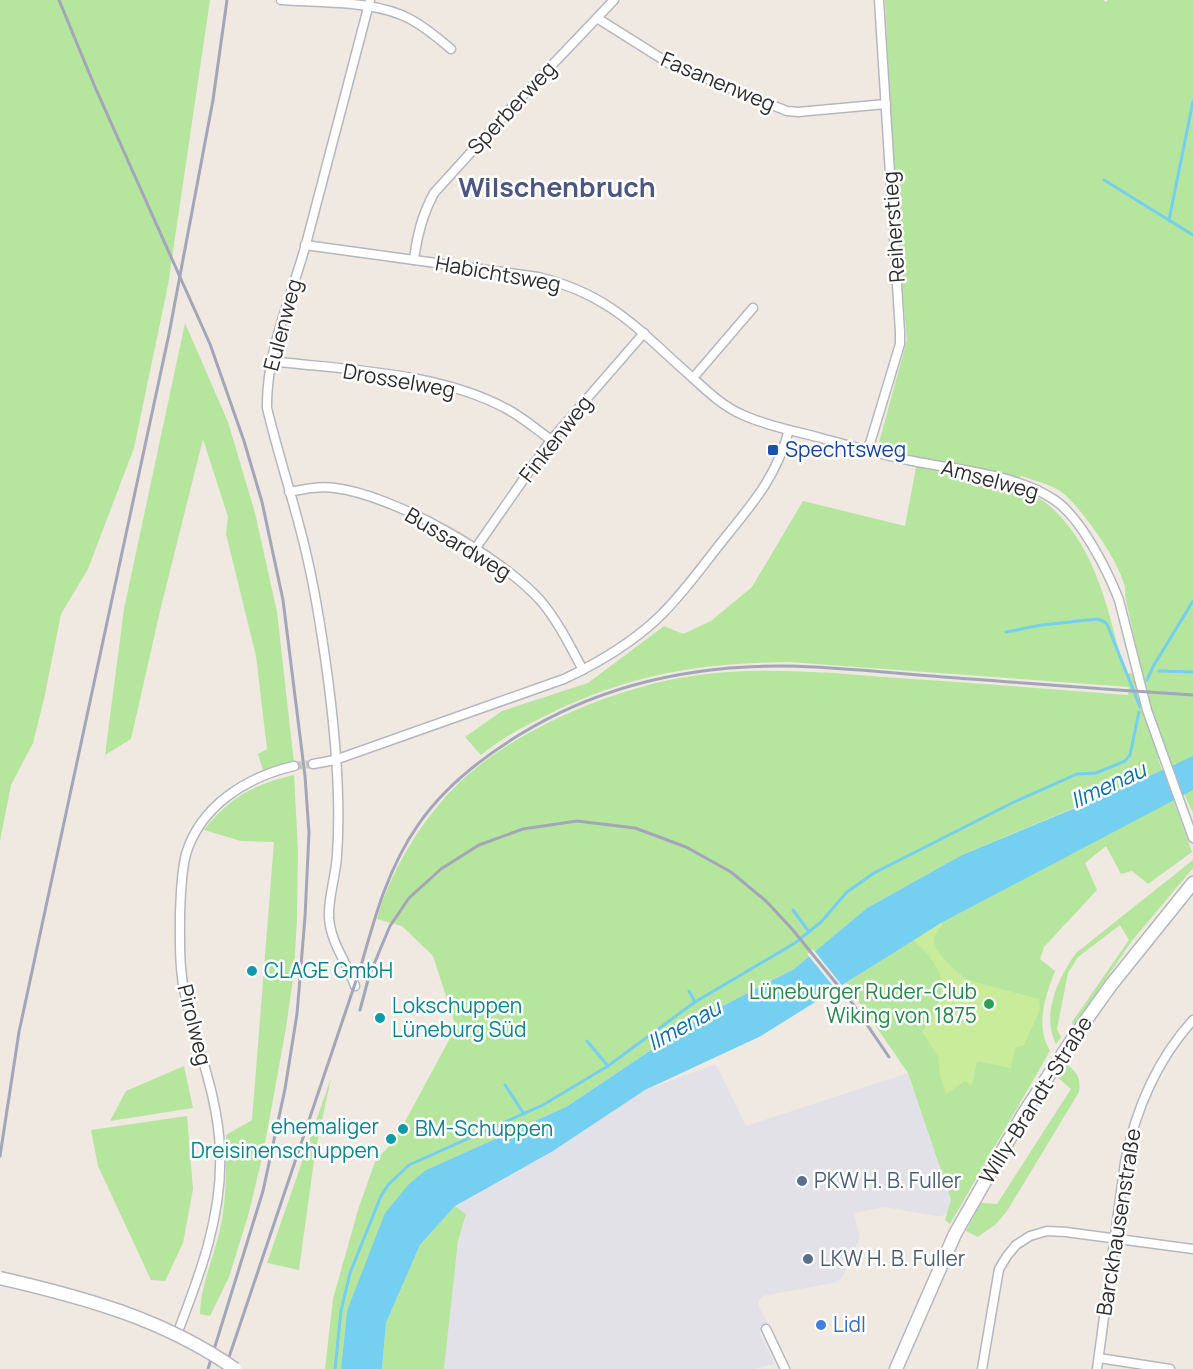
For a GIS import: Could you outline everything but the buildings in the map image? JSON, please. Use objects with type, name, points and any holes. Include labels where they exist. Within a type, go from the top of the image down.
[{"type":"main road","name":"Willy-Brandt-Straße","points":[[896,1369],[955,1234],[1024,1113],[1067,1047],[1124,968],[1193,883]]},
{"type":"main road","points":[[0,1278],[94,1301],[151,1322],[203,1348],[235,1369]]},
{"type":"street","points":[[281,0],[369,3],[408,18],[431,32],[451,49]]},
{"type":"street","name":"Sperberweg","points":[[414,260],[418,228],[434,193],[614,0]]},
{"type":"street","name":"Reiherstieg","points":[[868,450],[900,344],[879,0]]},
{"type":"street","name":"Eulenweg","points":[[355,986],[338,952],[329,918],[330,896],[337,857],[338,825],[328,680],[305,546],[267,408],[267,388],[271,361],[305,245],[369,3]]},
{"type":"street","name":"Fasanenweg","points":[[597,18],[670,64],[786,111],[798,112],[886,104]]},
{"type":"street","name":"Habichtsweg","points":[[305,245],[538,277],[562,283],[604,302],[644,333],[711,394],[740,414],[789,430]]},
{"type":"street","points":[[693,378],[753,308]]},
{"type":"street","name":"Finkenweg","points":[[475,549],[551,440],[644,333]]},
{"type":"street","name":"Drosselweg","points":[[271,361],[396,376],[436,384],[474,395],[506,408],[551,440]]},
{"type":"street","points":[[313,764],[335,760],[564,679],[583,670],[636,636],[677,598],[760,494],[782,455],[789,430]]},
{"type":"street","name":"Amselweg","points":[[789,430],[868,450],[1004,479],[1051,497],[1066,508],[1082,528],[1113,583],[1139,680],[1163,757],[1193,838]]},
{"type":"street","name":"Bussardweg","points":[[289,492],[333,488],[373,497],[439,528],[475,549],[507,570],[540,601],[555,620],[583,670]]},
{"type":"street","name":"Pirolweg","points":[[177,1334],[211,1239],[218,1206],[220,1178],[220,1148],[212,1095],[188,1009],[182,977],[180,914],[185,856],[201,824],[224,798],[252,780],[294,766]]},
{"type":"street","name":"Barckhausenstraße","points":[[1097,1369],[1125,1162],[1132,1128],[1141,1102],[1162,1060],[1178,1036],[1193,1020]]},
{"type":"street","points":[[982,1369],[999,1269],[1016,1245],[1030,1236],[1047,1231],[1193,1249]]},
{"type":"street","points":[[766,1329],[785,1369]]},
{"type":"street","points":[[1099,1358],[1170,1369]]},
{"type":"shaded area","points":[[716,1064],[746,1126],[908,1073],[951,1200],[948,1212],[942,1216],[935,1216],[885,1207],[854,1213],[860,1237],[842,1278],[833,1283],[763,1296],[759,1300],[759,1306],[769,1327],[759,1333],[775,1364],[755,1369],[444,1369],[458,1241],[466,1214],[455,1206],[553,1151],[645,1090]]},
{"type":"green space","points":[[0,0],[210,0],[168,285],[134,448],[88,569],[61,614],[33,743],[11,785],[0,841]]},
{"type":"green space","points":[[885,0],[1103,0],[1106,2],[1108,0],[1193,0],[1193,813],[1184,794],[1188,792],[1176,763],[1172,765],[1168,755],[1158,759],[1161,771],[962,855],[867,908],[794,969],[696,1020],[566,1107],[426,1170],[347,1311],[341,1369],[325,1369],[333,1299],[358,1210],[376,1159],[394,1142],[456,1027],[433,956],[402,926],[377,919],[388,887],[412,842],[442,801],[466,776],[528,733],[564,715],[637,688],[707,674],[755,671],[850,674],[1128,695],[1129,687],[789,662],[757,663],[667,673],[610,689],[532,722],[481,755],[465,737],[502,711],[588,683],[664,626],[683,634],[711,621],[752,587],[803,501],[905,526],[918,457],[878,446],[907,340],[898,245]],"holes":[[[1021,476],[1049,485],[1064,494],[1103,542],[1125,586],[1125,596],[1142,672],[1125,674],[1099,582],[1078,539],[1046,503],[1013,487]]]},
{"type":"green space","points":[[185,323],[228,422],[255,513],[277,612],[294,763],[263,770],[258,754],[267,749],[256,656],[226,534],[228,517],[203,439],[131,739],[105,755],[124,609]]},
{"type":"green space","points":[[294,775],[298,850],[297,918],[294,971],[286,1028],[263,1154],[248,1216],[229,1277],[210,1316],[200,1314],[201,1302],[224,1208],[226,1135],[252,1120],[274,842],[241,841],[204,830],[233,800],[267,783]]},
{"type":"green space","points":[[1173,799],[1192,852],[1148,884],[1132,871],[1121,874],[1106,846],[1085,863],[1097,890],[1044,947],[1040,959],[1055,971],[1045,1001],[1042,1021],[1045,1041],[1050,1051],[950,1224],[945,1220],[951,1200],[908,1073],[846,983],[913,939],[914,941],[942,925],[941,923]]},
{"type":"green space","points":[[1193,860],[1193,868],[1131,942],[1074,1026],[1072,1022],[1129,940],[1120,925],[1078,957],[1068,973],[1057,1029],[1061,1037],[1056,1044],[1050,1021],[1051,1009],[1058,985],[1076,953]]},
{"type":"green space","name":"Lüneburger Ruder-Club Wiking von 1875","points":[[941,923],[934,943],[946,962],[958,973],[968,980],[1039,999],[1040,1010],[1024,1045],[1015,1048],[1011,1068],[977,1061],[972,1086],[965,1081],[946,1094],[940,1075],[938,1056],[922,1032],[938,1004],[940,976],[929,956],[913,939]]},
{"type":"green space","points":[[1065,1063],[1077,1075],[1079,1092],[1007,1211],[996,1224],[978,1237],[966,1231],[981,1203],[997,1204],[1071,1089],[1056,1076]]},
{"type":"green space","points":[[184,1066],[193,1108],[110,1121],[126,1091]]},
{"type":"green space","points":[[331,1078],[315,1153],[299,1270],[267,1263]]},
{"type":"green space","points":[[187,1116],[193,1189],[183,1243],[165,1281],[151,1280],[98,1166],[91,1130]]},
{"type":"green space","points":[[455,1206],[466,1214],[458,1241],[444,1369],[382,1369],[386,1323],[420,1245]]},
{"type":"water","points":[[1193,756],[1193,790],[941,923],[761,1036],[645,1090],[553,1151],[455,1206],[420,1245],[386,1323],[382,1369],[341,1369],[347,1311],[385,1213],[409,1184],[426,1170],[566,1107],[696,1020],[794,969],[867,908],[962,855],[1121,789]]},
{"type":"pier","points":[[813,949],[844,988],[838,992],[807,954]]},
{"type":"waterway","points":[[1169,220],[1193,101]]},
{"type":"waterway","points":[[1104,180],[1193,235]]},
{"type":"waterway","points":[[1147,680],[1193,601]]},
{"type":"waterway","points":[[1006,632],[1042,625],[1097,619],[1103,621],[1107,624],[1140,707]]},
{"type":"waterway","points":[[1159,671],[1193,672]]},
{"type":"waterway","name":"Ilmenau","points":[[335,1369],[341,1311],[350,1273],[381,1196],[388,1185],[409,1165],[543,1105],[608,1066],[695,1002],[795,943],[821,922],[847,892],[874,873],[1012,803],[1077,774],[1096,773],[1125,761],[1130,755],[1139,712]]},
{"type":"waterway","points":[[793,910],[809,932]]},
{"type":"waterway","name":"Ilmenau","points":[[689,991],[695,1002]]},
{"type":"waterway","points":[[587,1041],[608,1066]]},
{"type":"waterway","points":[[505,1085],[524,1114]]},
{"type":"tunnel","points":[[294,766],[313,764]]},
{"type":"railway","points":[[59,0],[95,87],[210,344],[244,441],[262,502],[283,600],[305,776],[309,833],[305,917],[297,1014],[285,1089],[263,1191],[208,1369]]},
{"type":"railway","points":[[0,1156],[19,1032],[169,334],[213,100],[227,0]]},
{"type":"railway","points":[[225,1369],[390,875],[408,841],[428,811],[451,786],[490,754],[519,735],[582,703],[648,681],[716,669],[787,666],[826,668],[1193,695]]},
{"type":"railway","points":[[360,1010],[369,976],[390,926],[409,898],[441,869],[479,845],[523,829],[577,821],[635,828],[686,847],[731,872],[766,901],[792,929],[853,1004],[889,1057]]},
{"type":"place","name":"Spechtsweg","points":[[773,450]]},
{"type":"place","name":"CLAGE GmbH","points":[[252,971]]},
{"type":"place","name":"Lüneburger Ruder-Club Wiking von 1875","points":[[989,1004]]},
{"type":"place","name":"Lokschuppen Lüneburg Süd","points":[[380,1018]]},
{"type":"place","name":"BM-Schuppen","points":[[403,1129]]},
{"type":"place","name":"ehemaliger Dreisinenschuppen","points":[[391,1139]]},
{"type":"place","name":"PKW H. B. Fuller","points":[[802,1181]]},
{"type":"place","name":"LKW H. B. Fuller","points":[[808,1259]]},
{"type":"place","name":"Lidl","points":[[821,1325]]},
{"type":"district","name":"Wilschenbruch","points":[[557,188]]}]
